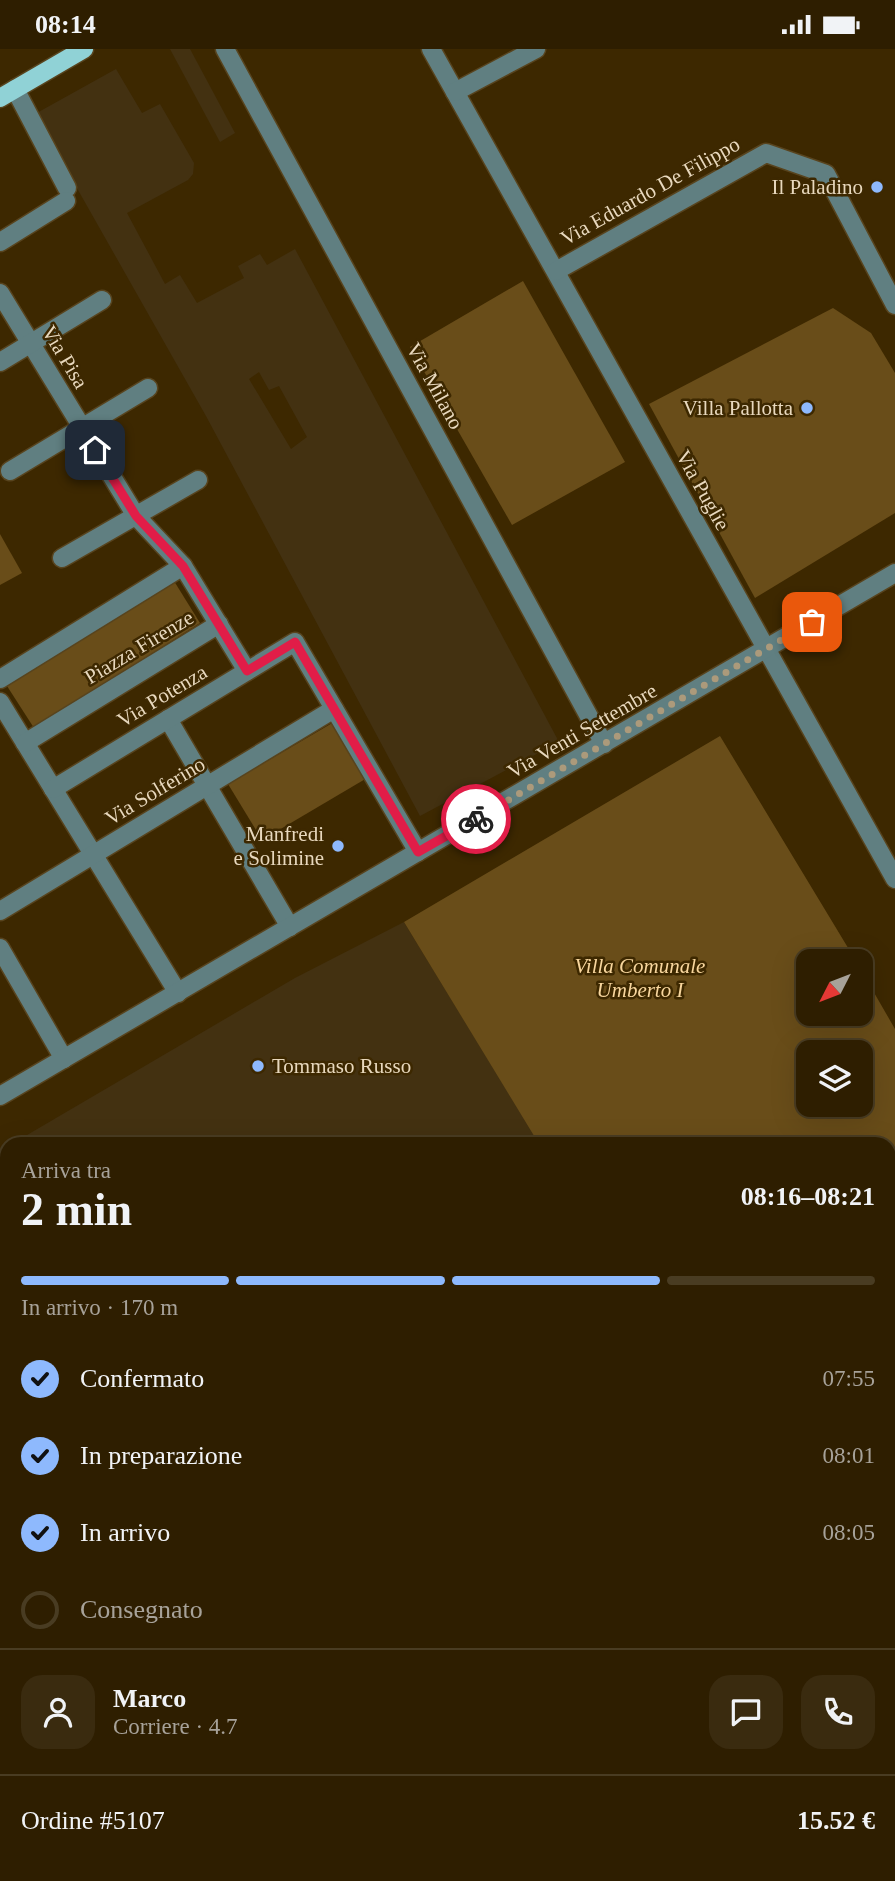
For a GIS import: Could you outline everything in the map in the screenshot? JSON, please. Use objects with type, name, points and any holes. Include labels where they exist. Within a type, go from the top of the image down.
[{"type":"main road","points":[[7,94],[84,49]]},
{"type":"street","name":"Via Milano","points":[[225,49],[604,744]]},
{"type":"street","name":"Via Puglie","points":[[431,49],[895,879]]},
{"type":"street","points":[[455,92],[536,49]]},
{"type":"street","points":[[0,242],[66,194],[7,94]]},
{"type":"street","name":"Via Eduardo De Filippo","points":[[556,271],[766,153],[826,174],[895,305]]},
{"type":"street","name":"Via Pisa","points":[[0,293],[136,516]]},
{"type":"street","points":[[0,362],[102,300]]},
{"type":"street","points":[[10,471],[148,388]]},
{"type":"street","points":[[62,558],[198,480]]},
{"type":"street","name":"Piazza Firenze","points":[[25,743],[219,624],[183,566],[136,516]]},
{"type":"street","points":[[0,679],[183,566]]},
{"type":"street","name":"Via Venti Settembre","points":[[0,1096],[895,573]]},
{"type":"street","points":[[219,624],[247,671]]},
{"type":"street","name":"Via Potenza","points":[[54,789],[295,642],[334,709]]},
{"type":"street","points":[[0,702],[178,993]]},
{"type":"street","points":[[334,709],[418,852]]},
{"type":"street","name":"Via Solferino","points":[[0,911],[334,709]]},
{"type":"street","points":[[168,719],[290,927]]},
{"type":"street","points":[[0,948],[64,1059]]},
{"type":"shaded area","points":[[170,49],[190,49],[235,133],[220,142]]},
{"type":"shaded area","points":[[116,69],[142,113],[160,104],[194,163],[193,174],[188,180],[127,213],[165,284],[180,275],[197,303],[244,278],[238,266],[260,254],[267,265],[295,249],[559,742],[420,816],[206,416],[35,114]],"holes":[[[259,372],[269,390],[279,386],[307,437],[291,449],[249,379]]]},
{"type":"shaded area","points":[[404,922],[536,1137],[24,1137],[295,978]]},
{"type":"green space","points":[[523,281],[625,462],[512,525],[410,347]]},
{"type":"green space","points":[[833,308],[871,333],[895,373],[895,513],[755,598],[649,404]]},
{"type":"green space","points":[[0,534],[22,573],[0,585]]},
{"type":"green space","points":[[174,581],[200,623],[34,728],[7,686]]},
{"type":"green space","points":[[334,722],[367,778],[262,840],[228,784]]},
{"type":"green space","name":"Villa Comunale Umberto I","points":[[720,736],[849,949],[796,949],[796,1026],[873,1026],[873,991],[895,1029],[895,1137],[535,1137],[404,922]]},
{"type":"way so far","points":[[476,819],[812,622]]},
{"type":"place","name":"Il Paladino","points":[[877,187]]},
{"type":"place","name":"Villa Pallotta","points":[[807,408]]},
{"type":"place","name":"Manfredi e Solimine","points":[[338,846]]},
{"type":"place","name":"Tommaso Russo","points":[[258,1066]]},
{"type":"route","points":[[95,450],[136,516],[183,566],[247,671],[295,642],[418,852],[476,819]]}]
